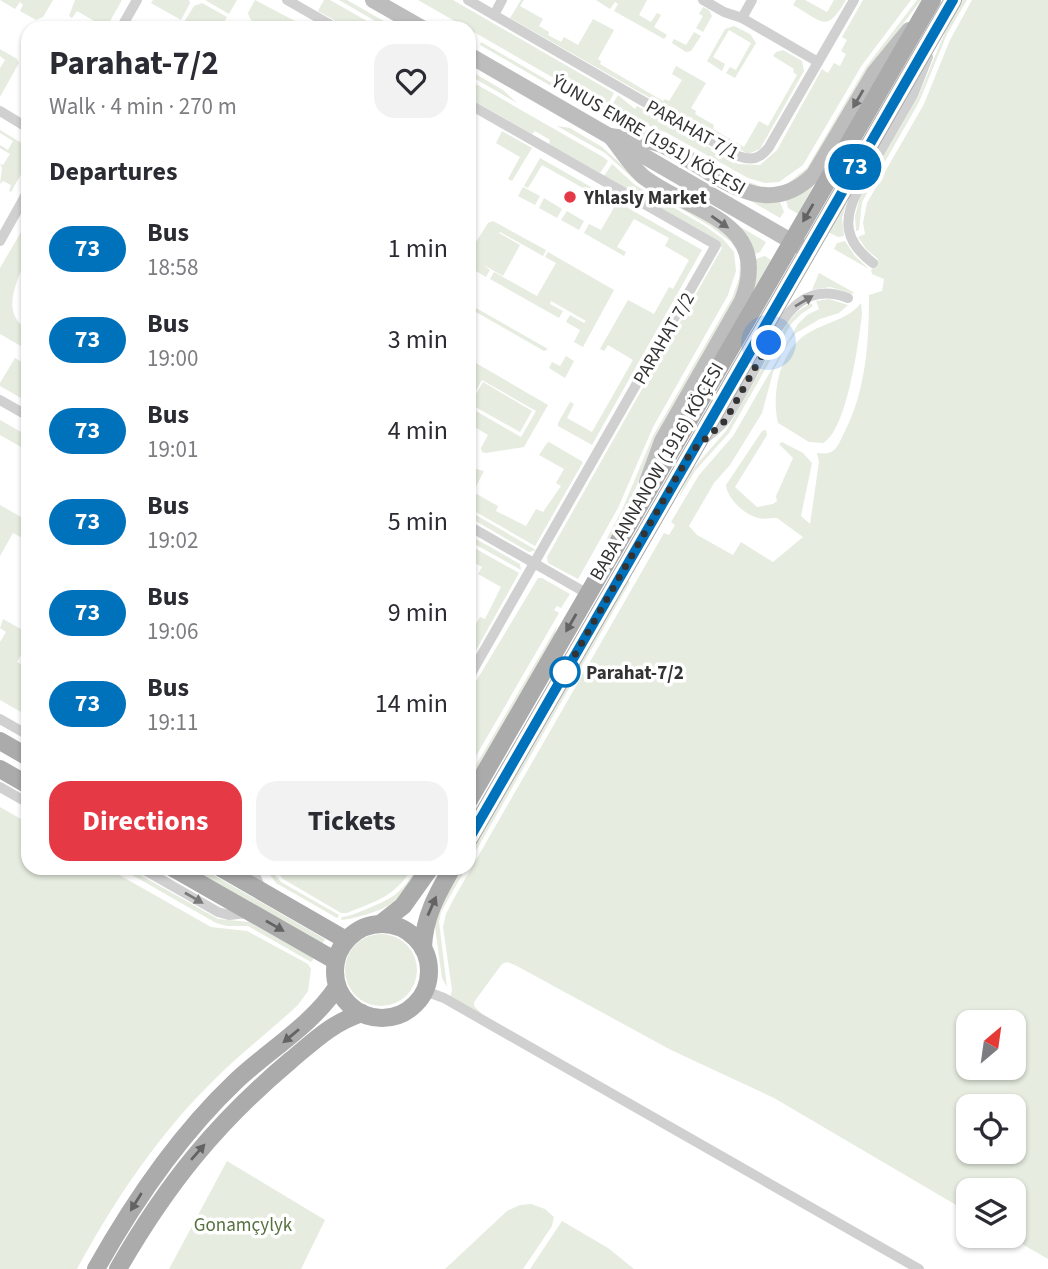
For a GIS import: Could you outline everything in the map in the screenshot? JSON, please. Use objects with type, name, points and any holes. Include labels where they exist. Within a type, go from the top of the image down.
[{"type":"main road","name":"BABA ANNANOW (1916) KÖÇESI","points":[[476,827],[691,452],[930,3]]},
{"type":"main road","name":"BABA ANNANOW (1916) KÖÇESI","points":[[476,788],[638,508],[949,8]]},
{"type":"main road","points":[[0,741],[21,753]]},
{"type":"main road","points":[[0,769],[21,781]]},
{"type":"main road","points":[[185,875],[335,961]]},
{"type":"main road","points":[[233,875],[346,940]]},
{"type":"main road","points":[[425,875],[403,906],[380,923],[359,929],[346,940],[335,961],[337,987],[345,1000],[362,1013],[384,1018],[398,1015],[416,1003],[425,991],[429,969],[423,948],[425,922],[448,875]]},
{"type":"main road","points":[[380,923],[402,928],[414,936],[423,948]]},
{"type":"main road","points":[[96,1269],[145,1188],[202,1116],[237,1081],[315,1016],[337,987]]},
{"type":"main road","points":[[118,1269],[178,1175],[251,1093],[335,1024],[362,1013]]},
{"type":"street","points":[[125,21],[137,0]]},
{"type":"street","points":[[287,0],[324,21]]},
{"type":"street","points":[[373,0],[410,21]]},
{"type":"street","name":"PARAHAT 7/1","points":[[468,0],[746,159],[756,159],[766,151],[853,0]]},
{"type":"street","points":[[494,15],[502,0]]},
{"type":"street","points":[[703,0],[742,18],[818,62]]},
{"type":"street","points":[[742,18],[752,0]]},
{"type":"street","points":[[610,136],[662,145],[741,190],[769,196],[784,194],[814,174],[874,72],[930,3]]},
{"type":"street","name":"BABA ANNANOW (1916) KÖÇESI","points":[[873,263],[860,252],[850,236],[850,207],[913,95],[949,8]]},
{"type":"street","name":"ÝUNUS EMRE (1951) KÖÇESI","points":[[476,59],[799,246]]},
{"type":"street","name":"PARAHAT 7/2","points":[[476,108],[716,245],[476,665]]},
{"type":"street","points":[[0,111],[21,124]]},
{"type":"street","points":[[610,136],[643,177],[714,217],[737,235],[746,246],[750,262],[742,301],[662,441],[638,508]]},
{"type":"street","points":[[0,241],[21,204]]},
{"type":"street","points":[[691,452],[725,421],[780,323],[793,307],[807,298],[823,293],[834,293],[848,298]]},
{"type":"street","points":[[0,400],[21,412]]},
{"type":"street","points":[[476,530],[588,594]]},
{"type":"street","points":[[0,719],[21,731]]},
{"type":"street","points":[[0,787],[21,799]]},
{"type":"street","points":[[153,875],[218,912],[229,915],[250,912]]},
{"type":"street","points":[[255,875],[262,891]]},
{"type":"street","points":[[425,991],[444,998],[919,1269]]},
{"type":"green space","points":[[0,0],[53,0],[43,17],[36,20],[20,11],[23,5],[20,2],[15,9]]},
{"type":"green space","points":[[75,0],[122,0],[110,21],[94,21],[77,11],[72,18],[69,16]]},
{"type":"green space","points":[[153,0],[189,0],[190,3],[181,20],[151,3]]},
{"type":"green space","points":[[205,0],[237,0],[229,14]]},
{"type":"green space","points":[[255,0],[295,21],[253,21],[248,13]]},
{"type":"green space","points":[[324,0],[330,0],[367,21],[336,21],[318,11]]},
{"type":"green space","points":[[339,0],[347,0],[384,21],[375,21]]},
{"type":"green space","points":[[418,0],[453,0],[614,93],[606,108],[476,33],[476,21],[455,21]]},
{"type":"green space","points":[[521,0],[524,0],[520,6],[543,19],[539,26],[561,42],[564,37],[578,45],[593,19],[614,30],[598,59],[600,64],[663,101],[669,101],[682,80],[672,74],[676,66],[706,83],[691,108],[696,111],[695,114],[714,125],[713,129],[744,147],[759,121],[768,126],[797,75],[793,72],[794,69],[773,56],[776,52],[783,50],[802,61],[804,71],[760,149],[748,154],[510,18]]},
{"type":"green space","points":[[596,0],[647,0],[639,15],[651,22],[657,13],[661,15],[654,27],[667,35],[664,39],[614,11],[618,4],[615,2],[610,9]]},
{"type":"green space","points":[[796,0],[805,0],[827,12],[834,0],[846,0],[834,18],[823,22],[793,5]]},
{"type":"green space","points":[[863,0],[911,0],[862,65],[803,165],[779,182],[765,183],[748,178],[667,133],[609,110],[618,95],[635,109],[637,106],[738,164],[760,165],[777,150],[822,69],[828,73],[834,63],[840,66],[846,54],[841,51],[847,40],[842,37]]},
{"type":"green space","points":[[917,0],[921,0],[873,64],[803,178],[787,184],[807,168],[866,67]]},
{"type":"green space","points":[[962,0],[967,0],[947,34],[919,102],[862,202],[859,230],[856,231],[855,216],[860,197],[918,97],[946,30]]},
{"type":"green space","points":[[972,0],[1048,0],[1048,1259],[1026,1246],[1026,1178],[956,1178],[956,1205],[774,1098],[671,1050],[507,962],[502,964],[474,1002],[474,1006],[482,1014],[450,998],[452,990],[443,927],[453,900],[467,875],[476,875],[476,860],[664,533],[669,535],[675,525],[671,522],[699,475],[733,436],[798,324],[819,309],[816,301],[829,299],[848,305],[839,313],[820,319],[796,333],[789,342],[774,369],[762,413],[730,465],[714,483],[689,526],[697,535],[733,555],[741,542],[773,562],[803,537],[777,518],[764,519],[750,515],[732,500],[727,490],[726,485],[762,431],[766,430],[767,435],[735,487],[757,507],[777,501],[776,496],[793,458],[779,444],[782,442],[803,453],[812,463],[801,516],[810,524],[819,462],[817,453],[828,453],[836,448],[851,417],[865,366],[869,295],[882,291],[884,279],[872,274],[871,270],[878,259],[866,249],[858,237],[865,234],[863,223],[867,203],[924,104],[950,40]]},
{"type":"green space","points":[[202,3],[227,17],[225,21],[185,21],[194,6]]},
{"type":"green space","points":[[703,7],[709,10],[712,16],[703,32],[696,28],[703,16],[699,14]]},
{"type":"green space","points":[[734,26],[750,34],[756,43],[735,78],[726,73],[730,67],[736,70],[751,43],[729,30],[713,57],[725,64],[722,71],[707,61],[725,29]]},
{"type":"green space","points":[[694,32],[701,36],[691,51],[686,52],[672,43],[674,39],[686,45]]},
{"type":"green space","points":[[481,42],[611,117],[665,136],[746,181],[777,192],[745,185],[656,136],[610,120],[480,45]]},
{"type":"green space","points":[[0,49],[19,63],[0,97],[0,68],[5,60],[0,56]]},
{"type":"green space","points":[[476,74],[503,90],[517,103],[476,79]]},
{"type":"green space","points":[[476,84],[608,161],[600,173],[549,144],[550,140],[535,131],[532,134],[476,102]]},
{"type":"green space","points":[[557,126],[570,128],[602,147],[634,176],[712,223],[737,244],[739,254],[731,242],[710,226],[638,183],[605,153]]},
{"type":"green space","points":[[0,130],[21,143],[21,174],[11,192],[11,185],[3,181],[0,184],[0,164],[3,165],[10,154],[0,148],[0,145],[8,150],[13,141],[0,133]]},
{"type":"green space","points":[[502,131],[532,148],[512,181],[508,179],[520,157],[496,143]]},
{"type":"green space","points":[[540,158],[702,250],[592,445],[558,426],[558,423],[570,402],[574,404],[567,418],[592,432],[633,360],[608,345],[604,351],[600,349],[628,300],[654,314],[669,287],[673,289],[689,260],[665,246],[669,238],[634,219],[617,247],[626,252],[624,256],[584,233],[589,224],[601,230],[615,206],[542,165],[528,188],[524,186]]},
{"type":"green space","points":[[612,164],[635,185],[723,239],[734,252],[736,271],[728,295],[653,427],[618,508],[578,579],[548,563],[547,557],[722,248],[719,242],[604,176]]},
{"type":"green space","points":[[814,184],[798,214],[788,208],[786,200]]},
{"type":"green space","points":[[523,187],[540,196],[535,205],[518,196]]},
{"type":"green space","points":[[544,198],[562,209],[557,218],[539,208]]},
{"type":"green space","points":[[750,199],[780,202],[784,212],[780,218]]},
{"type":"green space","points":[[847,201],[842,218],[844,236],[838,237],[828,232]]},
{"type":"green space","points":[[567,211],[584,221],[579,230],[561,220]]},
{"type":"green space","points":[[493,221],[546,250],[543,256],[500,232],[520,245],[503,276],[482,264],[490,270],[486,277],[476,271],[476,242],[488,223]]},
{"type":"green space","points":[[737,225],[766,242],[760,252],[755,254],[749,240]]},
{"type":"green space","points":[[21,232],[21,272],[12,307],[21,325],[21,346],[0,334],[0,268]]},
{"type":"green space","points":[[845,241],[855,256],[869,269],[834,249],[837,243]]},
{"type":"green space","points":[[548,252],[614,290],[583,347],[574,342],[580,330],[566,322],[570,315],[584,323],[586,321],[551,301],[550,304],[563,311],[559,318],[490,279],[494,272],[537,296],[556,263],[545,257]]},
{"type":"green space","points":[[765,256],[771,260],[753,291],[756,259]]},
{"type":"green space","points":[[744,262],[736,299],[657,438],[626,511],[609,541],[605,542],[622,510],[653,436],[732,298],[739,279],[740,264]]},
{"type":"green space","points":[[819,273],[854,294],[830,287],[812,290]]},
{"type":"green space","points":[[811,303],[813,306],[791,324],[729,433],[695,471],[678,499],[690,472],[726,431],[788,322],[798,311]]},
{"type":"green space","points":[[861,303],[855,363],[839,421],[823,443],[809,442],[778,423],[776,398],[780,372],[791,349],[800,339],[850,313]]},
{"type":"green space","points":[[476,308],[548,349],[544,351],[476,312]]},
{"type":"green space","points":[[566,356],[574,361],[565,378],[549,368],[552,362],[560,366]]},
{"type":"green space","points":[[15,358],[21,362],[21,398],[0,386]]},
{"type":"green space","points":[[476,363],[548,405],[524,447],[482,452],[481,448],[488,435],[476,428],[476,411],[521,437],[536,411],[482,380],[476,391]]},
{"type":"green space","points":[[483,382],[532,411],[520,432],[476,407],[476,394]]},
{"type":"green space","points":[[0,420],[21,432],[21,447],[0,435]]},
{"type":"green space","points":[[547,443],[583,462],[535,546],[476,512],[476,494],[498,506],[496,511],[526,526],[536,509],[543,512],[561,486],[556,483],[564,469],[539,455]]},
{"type":"green space","points":[[476,469],[484,471],[476,486]]},
{"type":"green space","points":[[0,505],[21,517],[21,537],[13,533],[0,556]]},
{"type":"green space","points":[[476,515],[536,550],[529,552],[476,521]]},
{"type":"green space","points":[[476,539],[520,564],[521,570],[476,545]]},
{"type":"green space","points":[[476,549],[519,573],[476,650],[476,624],[480,617],[485,619],[501,587],[478,574],[482,567],[476,564]]},
{"type":"green space","points":[[538,578],[570,594],[561,608],[557,606],[554,610],[559,613],[476,756],[476,681]]},
{"type":"green space","points":[[627,580],[630,582],[476,851],[476,843]]},
{"type":"green space","points":[[3,619],[21,629],[21,655],[17,662],[21,664],[21,712],[0,700],[0,642],[6,632],[0,628]]},
{"type":"green space","points":[[557,626],[554,637],[476,773],[476,765]]},
{"type":"green space","points":[[0,807],[21,819],[21,875],[119,875],[211,927],[247,931],[308,964],[311,969],[308,991],[298,1005],[218,1076],[158,1143],[123,1192],[77,1269],[0,1269]]},
{"type":"green space","points":[[132,875],[140,875],[218,919],[249,922],[314,958],[311,962],[248,926],[216,923]]},
{"type":"green space","points":[[200,875],[213,875],[325,939],[322,945]]},
{"type":"green space","points":[[270,875],[275,875],[281,882],[339,915],[337,918],[276,883]]},
{"type":"green space","points":[[280,875],[408,875],[399,886],[384,897],[347,913],[341,913]]},
{"type":"green space","points":[[412,875],[417,875],[406,892],[393,903],[357,917],[341,920],[342,917],[389,899]]},
{"type":"green space","points":[[458,875],[462,875],[441,912],[439,922],[447,987],[442,978],[435,927],[438,911]]},
{"type":"green space","points":[[381,934],[401,940],[411,950],[417,970],[411,990],[401,1000],[381,1006],[361,1000],[351,990],[345,970],[351,950],[361,940]]},
{"type":"green space","name":"Gonamçylyk","points":[[227,1161],[325,1220],[301,1269],[169,1269]]},
{"type":"green space","points":[[531,1204],[545,1209],[554,1217],[552,1226],[523,1269],[445,1269],[507,1211],[520,1205]]},
{"type":"green space","points":[[562,1221],[608,1248],[634,1269],[530,1269]]},
{"type":"bus line","name":"73","points":[[476,827],[953,0]]},
{"type":"place","name":"Yhlasly Market","points":[[570,197]]},
{"type":"place","name":"Parahat-7/2","points":[[565,672]]},
{"type":"route","points":[[565,672],[564,674],[691,452],[725,421],[769,343]]}]
